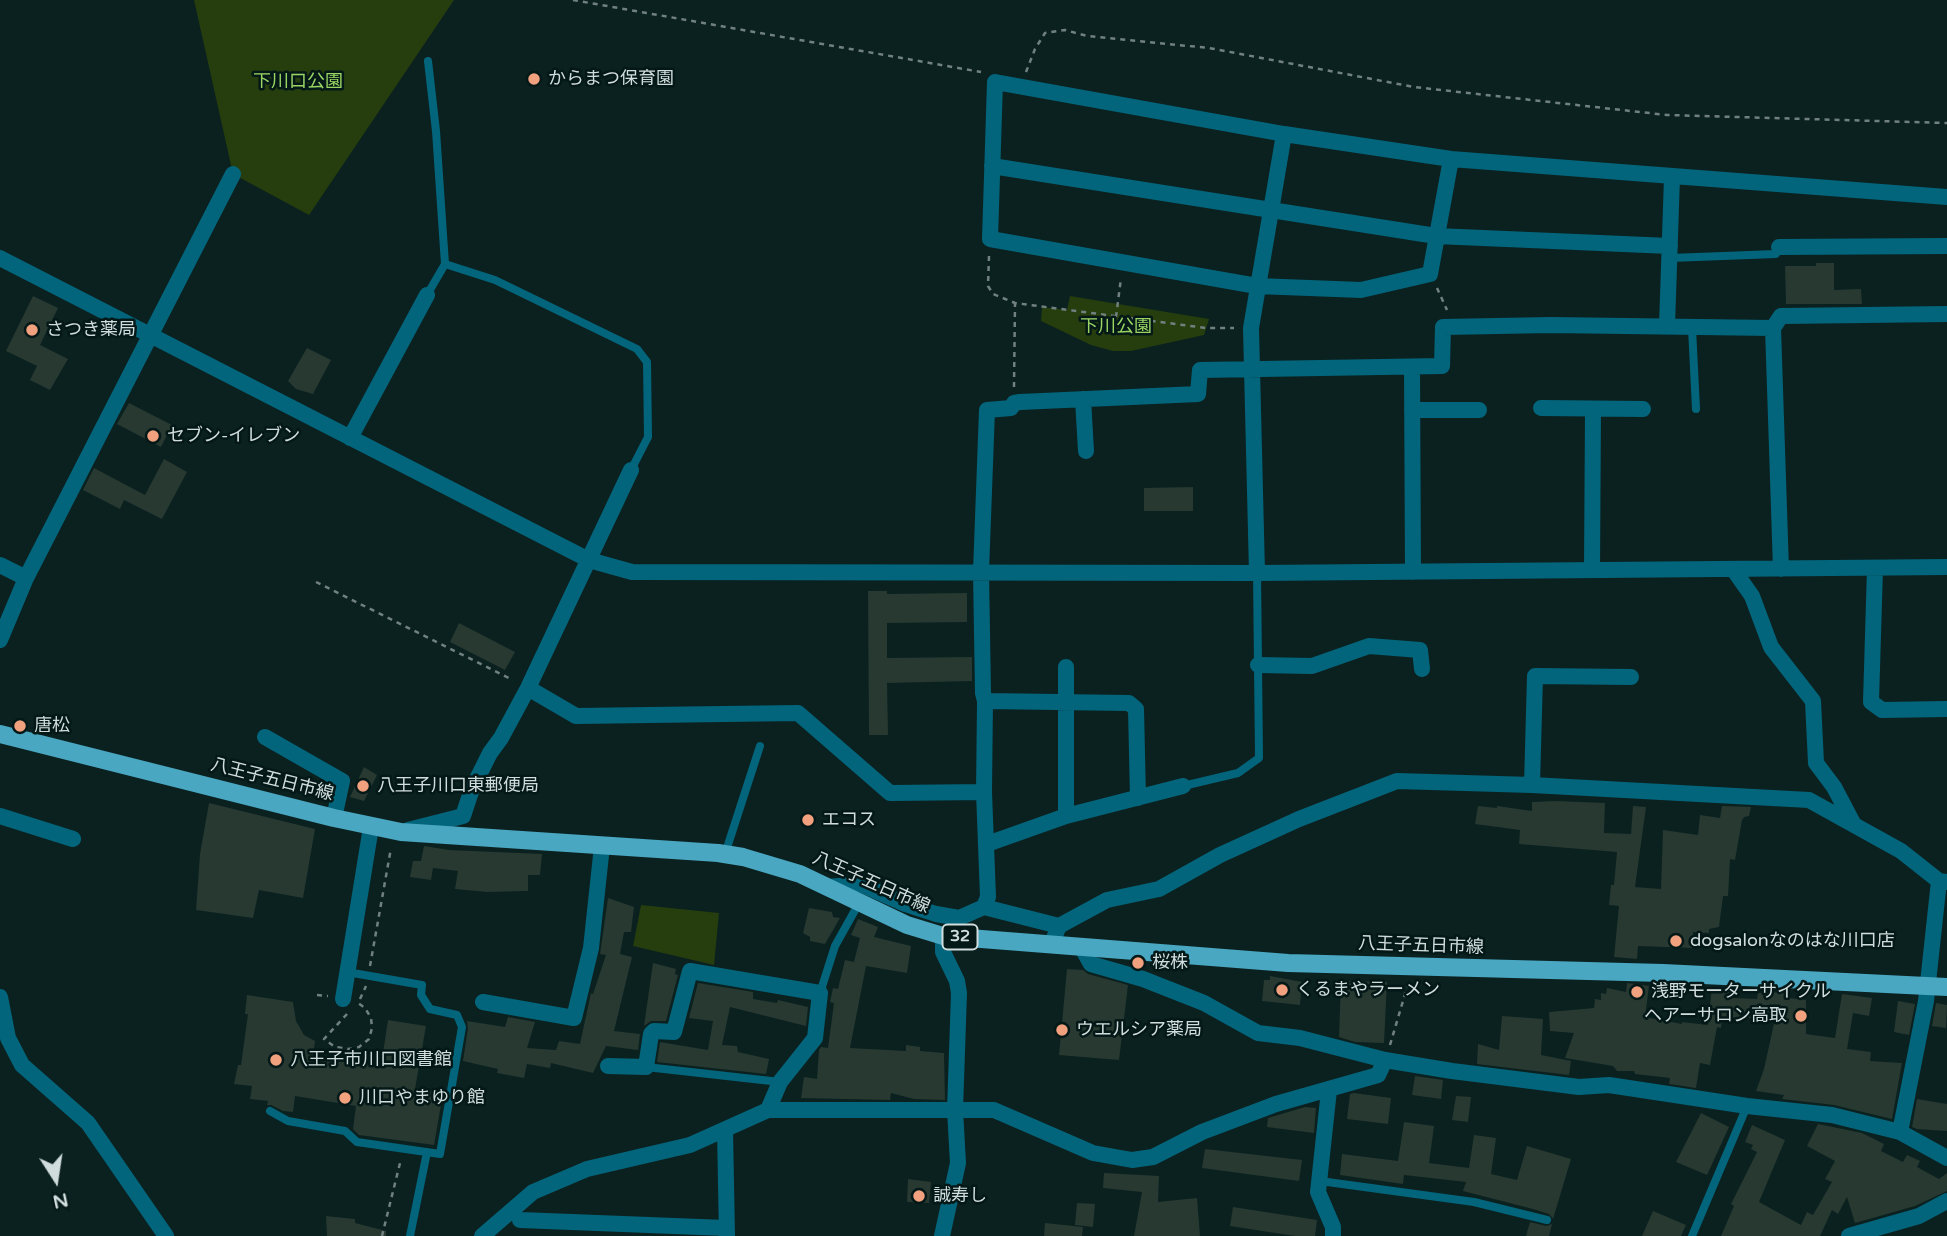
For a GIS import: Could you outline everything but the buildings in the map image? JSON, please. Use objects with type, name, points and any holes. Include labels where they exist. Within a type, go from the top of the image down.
[{"type":"main road","name":"八王子五日市線","points":[[0,734],[397,832],[725,854],[776,866],[828,887],[907,925],[943,936],[1288,963],[1608,971],[1947,987]]},
{"type":"street","points":[[1451,159],[1430,274],[1361,290],[1257,286],[990,239],[995,82],[1284,134],[1451,159],[1947,197]]},
{"type":"street","points":[[1257,573],[1251,328],[1284,134]]},
{"type":"street","points":[[992,166],[1436,236],[1670,252]]},
{"type":"street","points":[[0,640],[26,578],[233,174]]},
{"type":"street","points":[[1667,326],[1672,177]]},
{"type":"street","points":[[1779,247],[1947,246]]},
{"type":"street","points":[[0,258],[589,560],[632,572],[1257,573],[1947,567]]},
{"type":"street","points":[[350,438],[427,295]]},
{"type":"street","points":[[1782,569],[1773,328],[1781,316],[1947,314]]},
{"type":"street","points":[[984,907],[988,897],[981,572],[987,410],[1011,408],[1014,403],[1198,394],[1200,370],[1442,366],[1443,327],[1551,325],[1773,328]]},
{"type":"street","points":[[1412,367],[1413,572]]},
{"type":"street","points":[[1083,399],[1086,451]]},
{"type":"street","points":[[1541,408],[1643,410]]},
{"type":"street","points":[[1412,410],[1479,410]]},
{"type":"street","points":[[1592,570],[1593,410]]},
{"type":"street","points":[[397,832],[463,816],[489,753],[501,738],[528,688],[631,470]]},
{"type":"street","points":[[0,565],[26,578]]},
{"type":"street","points":[[1875,568],[1871,702],[1881,710],[1947,709]]},
{"type":"street","points":[[1734,569],[1752,596],[1770,647],[1813,701],[1816,763],[1834,787],[1854,825]]},
{"type":"street","points":[[1258,665],[1312,666],[1368,646],[1420,650],[1422,669]]},
{"type":"street","points":[[1066,667],[1066,816]]},
{"type":"street","points":[[1532,785],[1535,676],[1631,677]]},
{"type":"street","points":[[528,688],[576,716],[798,713],[890,793],[984,792]]},
{"type":"street","points":[[985,701],[1129,703],[1136,709],[1138,798]]},
{"type":"street","points":[[265,737],[342,781],[334,818]]},
{"type":"street","points":[[1051,945],[1059,926],[1107,900],[1159,889],[1220,855],[1299,819],[1397,781],[1532,785],[1809,800],[1901,851],[1943,881],[1928,986],[1900,1132]]},
{"type":"street","points":[[987,844],[1066,816],[1183,786]]},
{"type":"street","points":[[0,816],[72,839]]},
{"type":"street","points":[[346,1005],[347,972],[371,827]]},
{"type":"street","points":[[483,1002],[574,1018],[591,948],[602,846]]},
{"type":"street","points":[[828,887],[860,884],[926,911],[959,918],[984,907],[1059,926]]},
{"type":"street","points":[[942,1236],[957,1174],[955,1110],[959,993],[957,981],[943,952],[943,936]]},
{"type":"street","points":[[1082,948],[1091,964],[1143,979],[1204,1003],[1258,1033],[1300,1038],[1385,1060],[1579,1087],[1609,1084],[1747,1106],[1832,1115],[1900,1132],[1947,1158]]},
{"type":"street","points":[[608,1066],[646,1067],[651,1034],[654,1031],[674,1032],[690,971],[820,993],[815,1038],[780,1082],[768,1111]]},
{"type":"street","points":[[0,997],[8,1038],[7,1050],[88,1123],[166,1236]]},
{"type":"street","points":[[482,1236],[533,1192],[587,1169],[690,1145],[768,1111],[994,1110],[1093,1153],[1132,1160],[1153,1157],[1202,1132],[1276,1104],[1378,1075],[1385,1060]]},
{"type":"street","points":[[1329,1090],[1318,1192],[1333,1227],[1333,1236]]},
{"type":"street","points":[[520,1203],[519,1228],[726,1232],[724,1130]]},
{"type":"street","points":[[1849,1236],[1919,1216],[1947,1201]]},
{"type":"lane","points":[[427,295],[446,264],[428,61]]},
{"type":"lane","points":[[1670,252],[1776,254],[1779,247]]},
{"type":"lane","points":[[446,264],[495,280],[637,349],[647,362],[648,437],[631,470]]},
{"type":"lane","points":[[1692,328],[1696,409]]},
{"type":"lane","points":[[1183,786],[1238,773],[1259,758],[1257,573]]},
{"type":"lane","points":[[725,854],[760,746]]},
{"type":"lane","points":[[820,993],[835,946],[860,902]]},
{"type":"lane","points":[[270,1111],[288,1121],[345,1131],[357,1142],[440,1154],[462,1027],[457,1015],[430,1009],[421,995],[422,985],[347,972]]},
{"type":"lane","points":[[646,1067],[780,1082]]},
{"type":"lane","points":[[1692,1236],[1747,1106]]},
{"type":"lane","points":[[411,1236],[427,1152]]},
{"type":"lane","points":[[1320,1181],[1474,1202],[1547,1220]]},
{"type":"path","points":[[573,0],[986,73],[995,82]]},
{"type":"path","points":[[1020,88],[1035,48],[1045,33],[1065,30],[1087,36],[1209,48],[1414,87],[1667,115],[1947,123]]},
{"type":"path","points":[[990,239],[988,286],[993,294],[1014,303],[1206,328],[1251,328]]},
{"type":"path","points":[[1116,317],[1124,262]]},
{"type":"path","points":[[1430,274],[1447,306],[1448,327]]},
{"type":"path","points":[[1014,303],[1014,403]]},
{"type":"path","points":[[316,582],[528,688]]},
{"type":"path","points":[[346,1005],[324,1039],[335,1047],[349,1049],[359,1047],[369,1039],[372,1028],[366,1008],[358,1003],[366,987],[397,832]]},
{"type":"path","points":[[1385,1060],[1410,977]]},
{"type":"path","points":[[382,1236],[404,1149]]},
{"type":"green space","name":"下川口公園","points":[[194,0],[454,0],[309,215],[233,174]]},
{"type":"green space","name":"下川公園","points":[[1070,296],[1209,319],[1204,335],[1131,351],[1113,351],[1091,345],[1041,321],[1042,307],[1067,310]]},
{"type":"green space","points":[[641,905],[719,913],[714,965],[633,946]]},
{"type":"place","name":"からまつ保育園","points":[[534,79]]},
{"type":"place","name":"さつき薬局","points":[[32,330]]},
{"type":"place","name":"セブン-イレブン","points":[[153,436]]},
{"type":"place","name":"唐松","points":[[20,726]]},
{"type":"place","name":"八王子川口東郵便局","points":[[363,786]]},
{"type":"place","name":"エコス","points":[[808,820]]},
{"type":"place","name":"dogsalonなのはな川口店","points":[[1676,941]]},
{"type":"place","name":"桜株","points":[[1138,963]]},
{"type":"place","name":"くるまやラーメン","points":[[1282,990]]},
{"type":"place","name":"浅野モーターサイクル","points":[[1637,992]]},
{"type":"place","name":"ヘアーサロン高取","points":[[1801,1016]]},
{"type":"place","name":"ウエルシア薬局","points":[[1062,1030]]},
{"type":"place","name":"八王子市川口図書館","points":[[276,1060]]},
{"type":"place","name":"川口やまゆり館","points":[[345,1098]]},
{"type":"place","name":"誠寿し","points":[[919,1196]]}]
